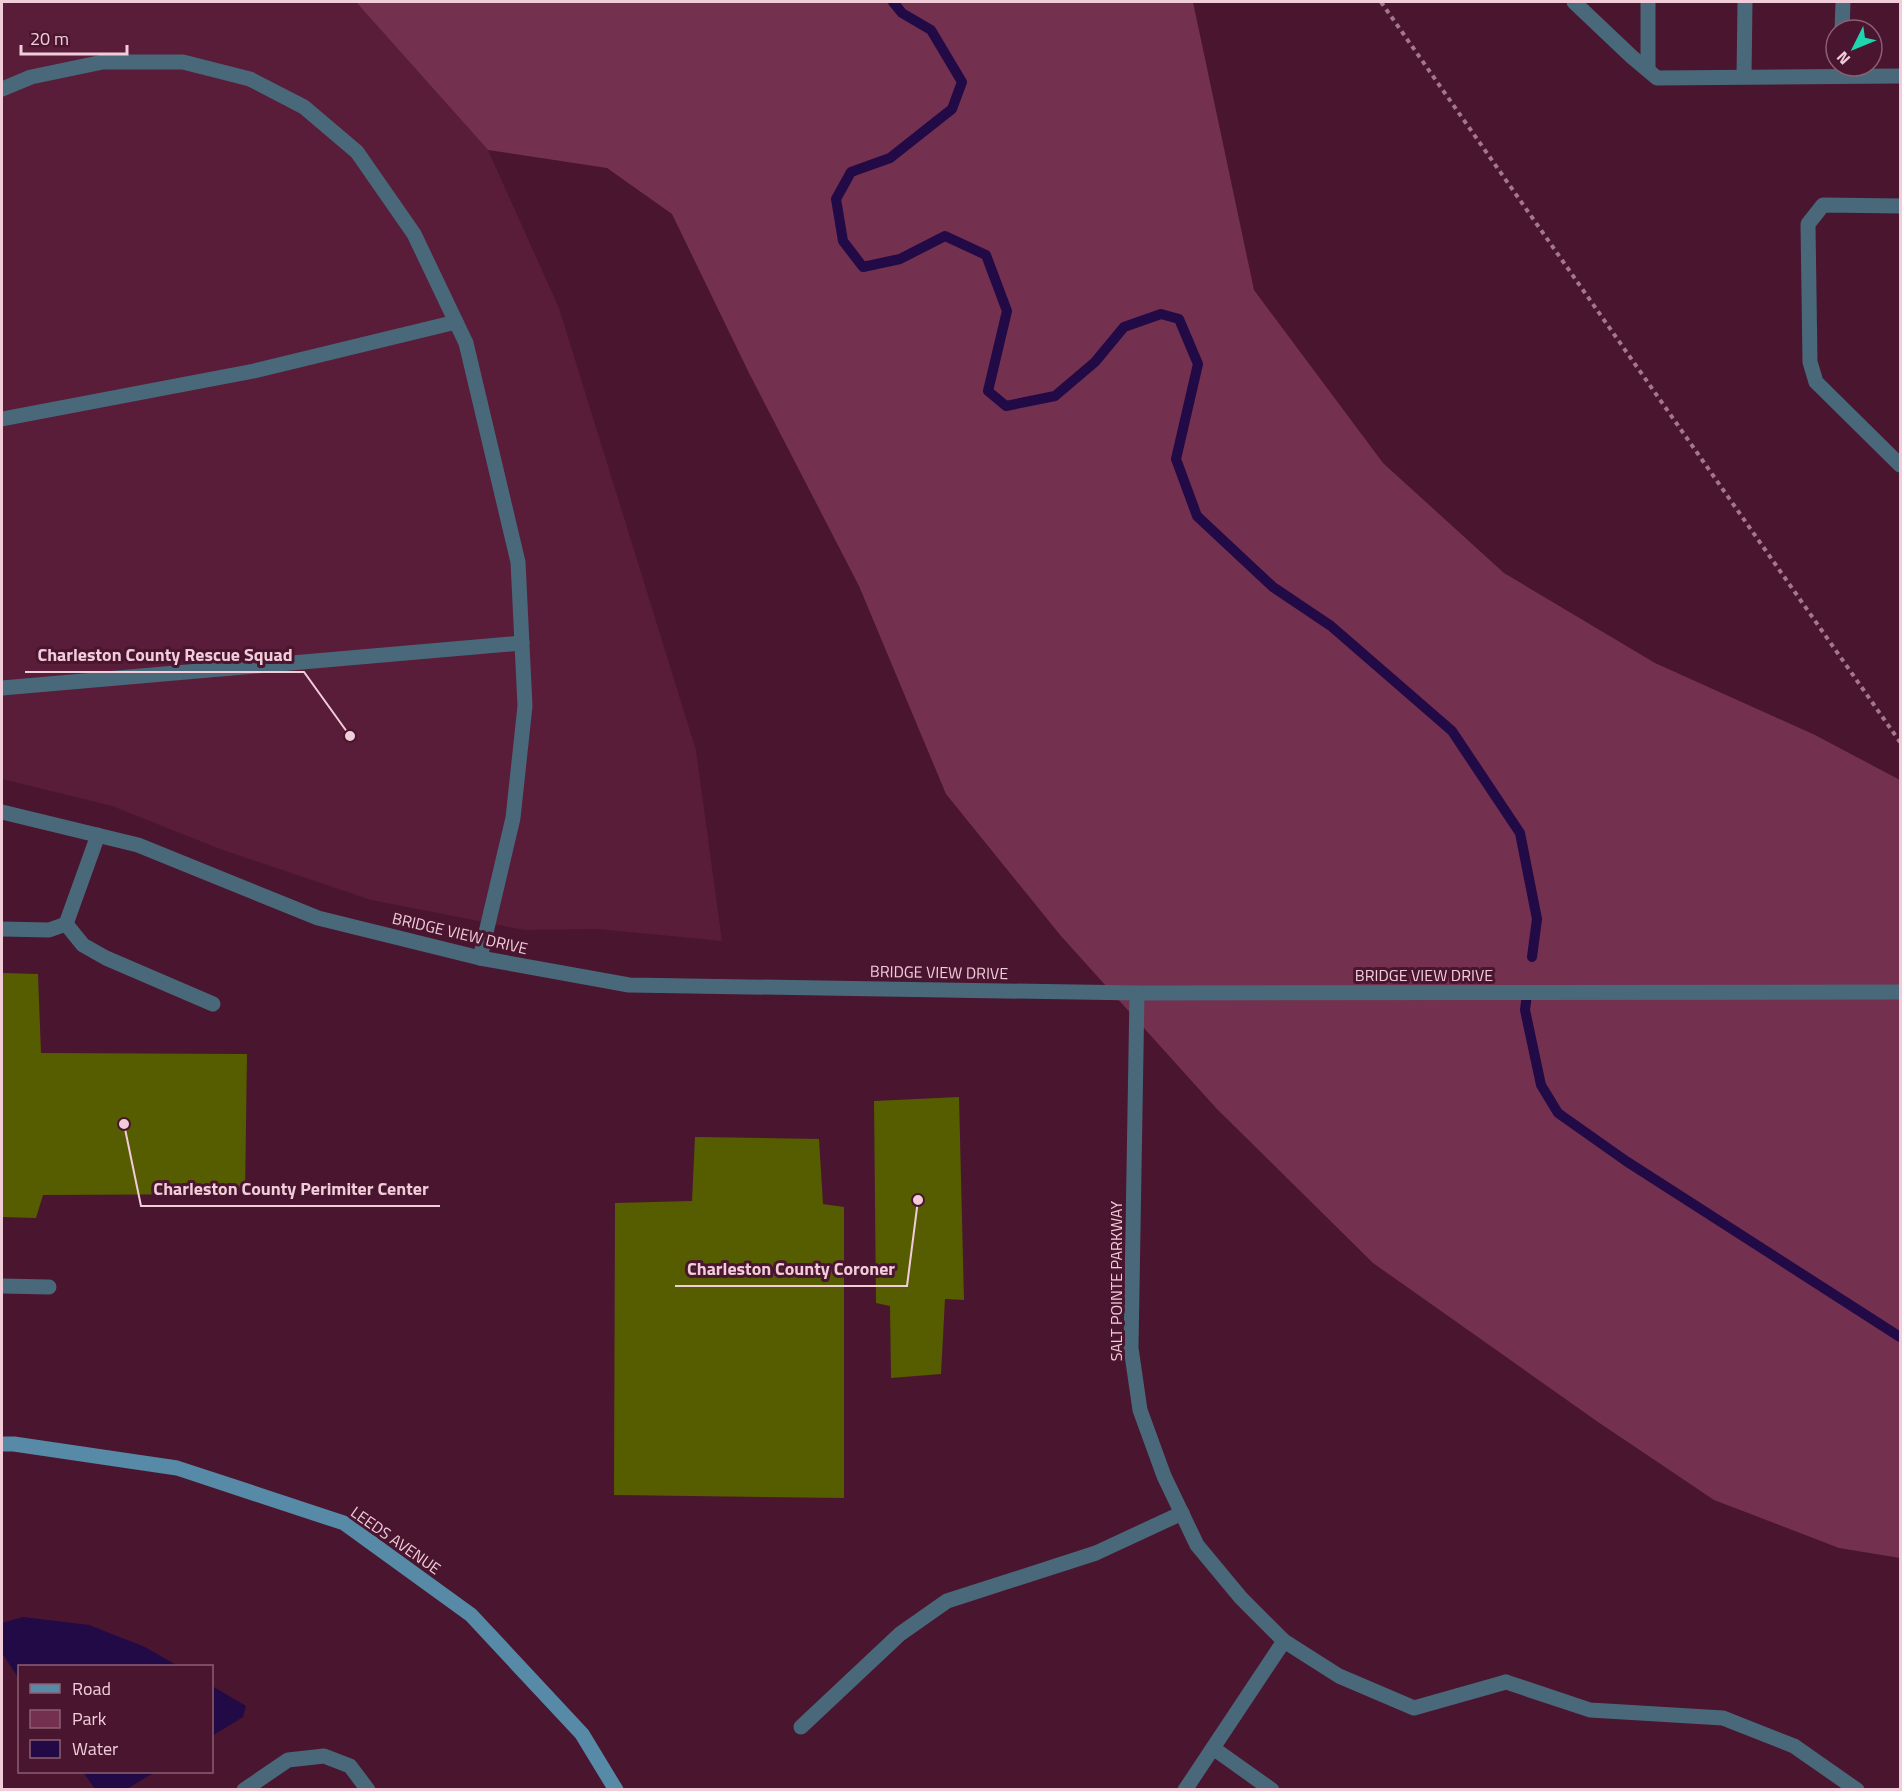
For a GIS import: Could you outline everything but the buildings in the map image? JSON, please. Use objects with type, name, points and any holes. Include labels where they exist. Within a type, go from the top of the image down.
[{"type":"street","points":[[1574,2],[1657,78],[1744,77],[1824,72]]},
{"type":"street","points":[[1648,2],[1648,70]]},
{"type":"street","points":[[1744,77],[1745,2]]},
{"type":"street","points":[[1842,18],[1843,2]]},
{"type":"street","points":[[2,89],[31,77],[103,62],[183,62],[250,79],[304,107],[357,152],[414,234],[466,343],[518,561],[525,706],[513,818],[480,958]]},
{"type":"street","points":[[1884,75],[1900,76]]},
{"type":"street","points":[[1900,206],[1824,205],[1808,224],[1810,363],[1816,382],[1900,465]]},
{"type":"street","points":[[2,419],[254,371],[456,322]]},
{"type":"street","points":[[2,688],[522,643]]},
{"type":"street","name":"BRIDGE VIEW DRIVE","points":[[2,812],[138,845],[318,918],[480,958],[629,985],[1137,993],[1900,992]]},
{"type":"street","points":[[66,924],[98,836]]},
{"type":"street","points":[[2,929],[49,930],[66,924]]},
{"type":"street","points":[[66,924],[83,945],[106,958],[213,1004]]},
{"type":"street","name":"SALT POINTE PARKWAY","points":[[1137,993],[1131,1348],[1140,1410],[1164,1476],[1197,1545],[1241,1598],[1284,1641],[1339,1676],[1414,1708],[1506,1682],[1590,1710],[1723,1718],[1794,1746],[1857,1790]]},
{"type":"street","points":[[2,1286],[49,1287]]},
{"type":"street","name":"LEEDS AVENUE","points":[[2,1444],[177,1468],[344,1523],[471,1615],[582,1734],[616,1790]]},
{"type":"street","points":[[801,1727],[900,1634],[947,1601],[1096,1553],[1182,1513]]},
{"type":"street","points":[[1185,1790],[1284,1641]]},
{"type":"street","points":[[1213,1748],[1272,1790]]},
{"type":"street","points":[[249,1788],[288,1760],[324,1756],[350,1766],[368,1790]]},
{"type":"path","points":[[1381,2],[1900,742]]},
{"type":"shaded area","points":[[2,2],[356,2],[488,150],[559,308],[696,750],[722,941],[597,929],[524,930],[371,900],[220,849],[112,806],[2,779]]},
{"type":"green space","points":[[356,2],[1193,2],[1254,290],[1383,463],[1504,573],[1655,663],[1815,735],[1900,780],[1900,1558],[1839,1548],[1714,1500],[1598,1422],[1373,1263],[1216,1108],[1061,936],[946,794],[859,586],[749,373],[672,214],[607,168],[488,150]]},
{"type":"water","points":[[23,1617],[89,1625],[145,1647],[176,1665],[18,1665],[18,1677],[2,1653],[2,1623]]},
{"type":"water","points":[[213,1687],[246,1706],[243,1717],[213,1735]]},
{"type":"water","points":[[84,1773],[153,1773],[127,1789],[95,1789]]},
{"type":"waterway","points":[[893,2],[902,13],[931,30],[962,82],[952,109],[890,158],[851,172],[836,199],[843,241],[863,267],[900,259],[945,236],[986,255],[1007,311],[988,391],[1006,406],[1055,396],[1095,362],[1124,327],[1161,314],[1179,319],[1198,364],[1176,459],[1197,516],[1273,587],[1331,626],[1452,731],[1520,833],[1537,919],[1532,957]]},
{"type":"waterway","points":[[1527,994],[1525,1010],[1541,1085],[1558,1113],[1626,1161],[1900,1337]]},
{"type":"place","name":"Charleston County Rescue Squad","points":[[350,736]]},
{"type":"place","name":"Charleston County Perimiter Center","points":[[124,1124]]},
{"type":"place","name":"Charleston County Coroner","points":[[918,1200]]}]
